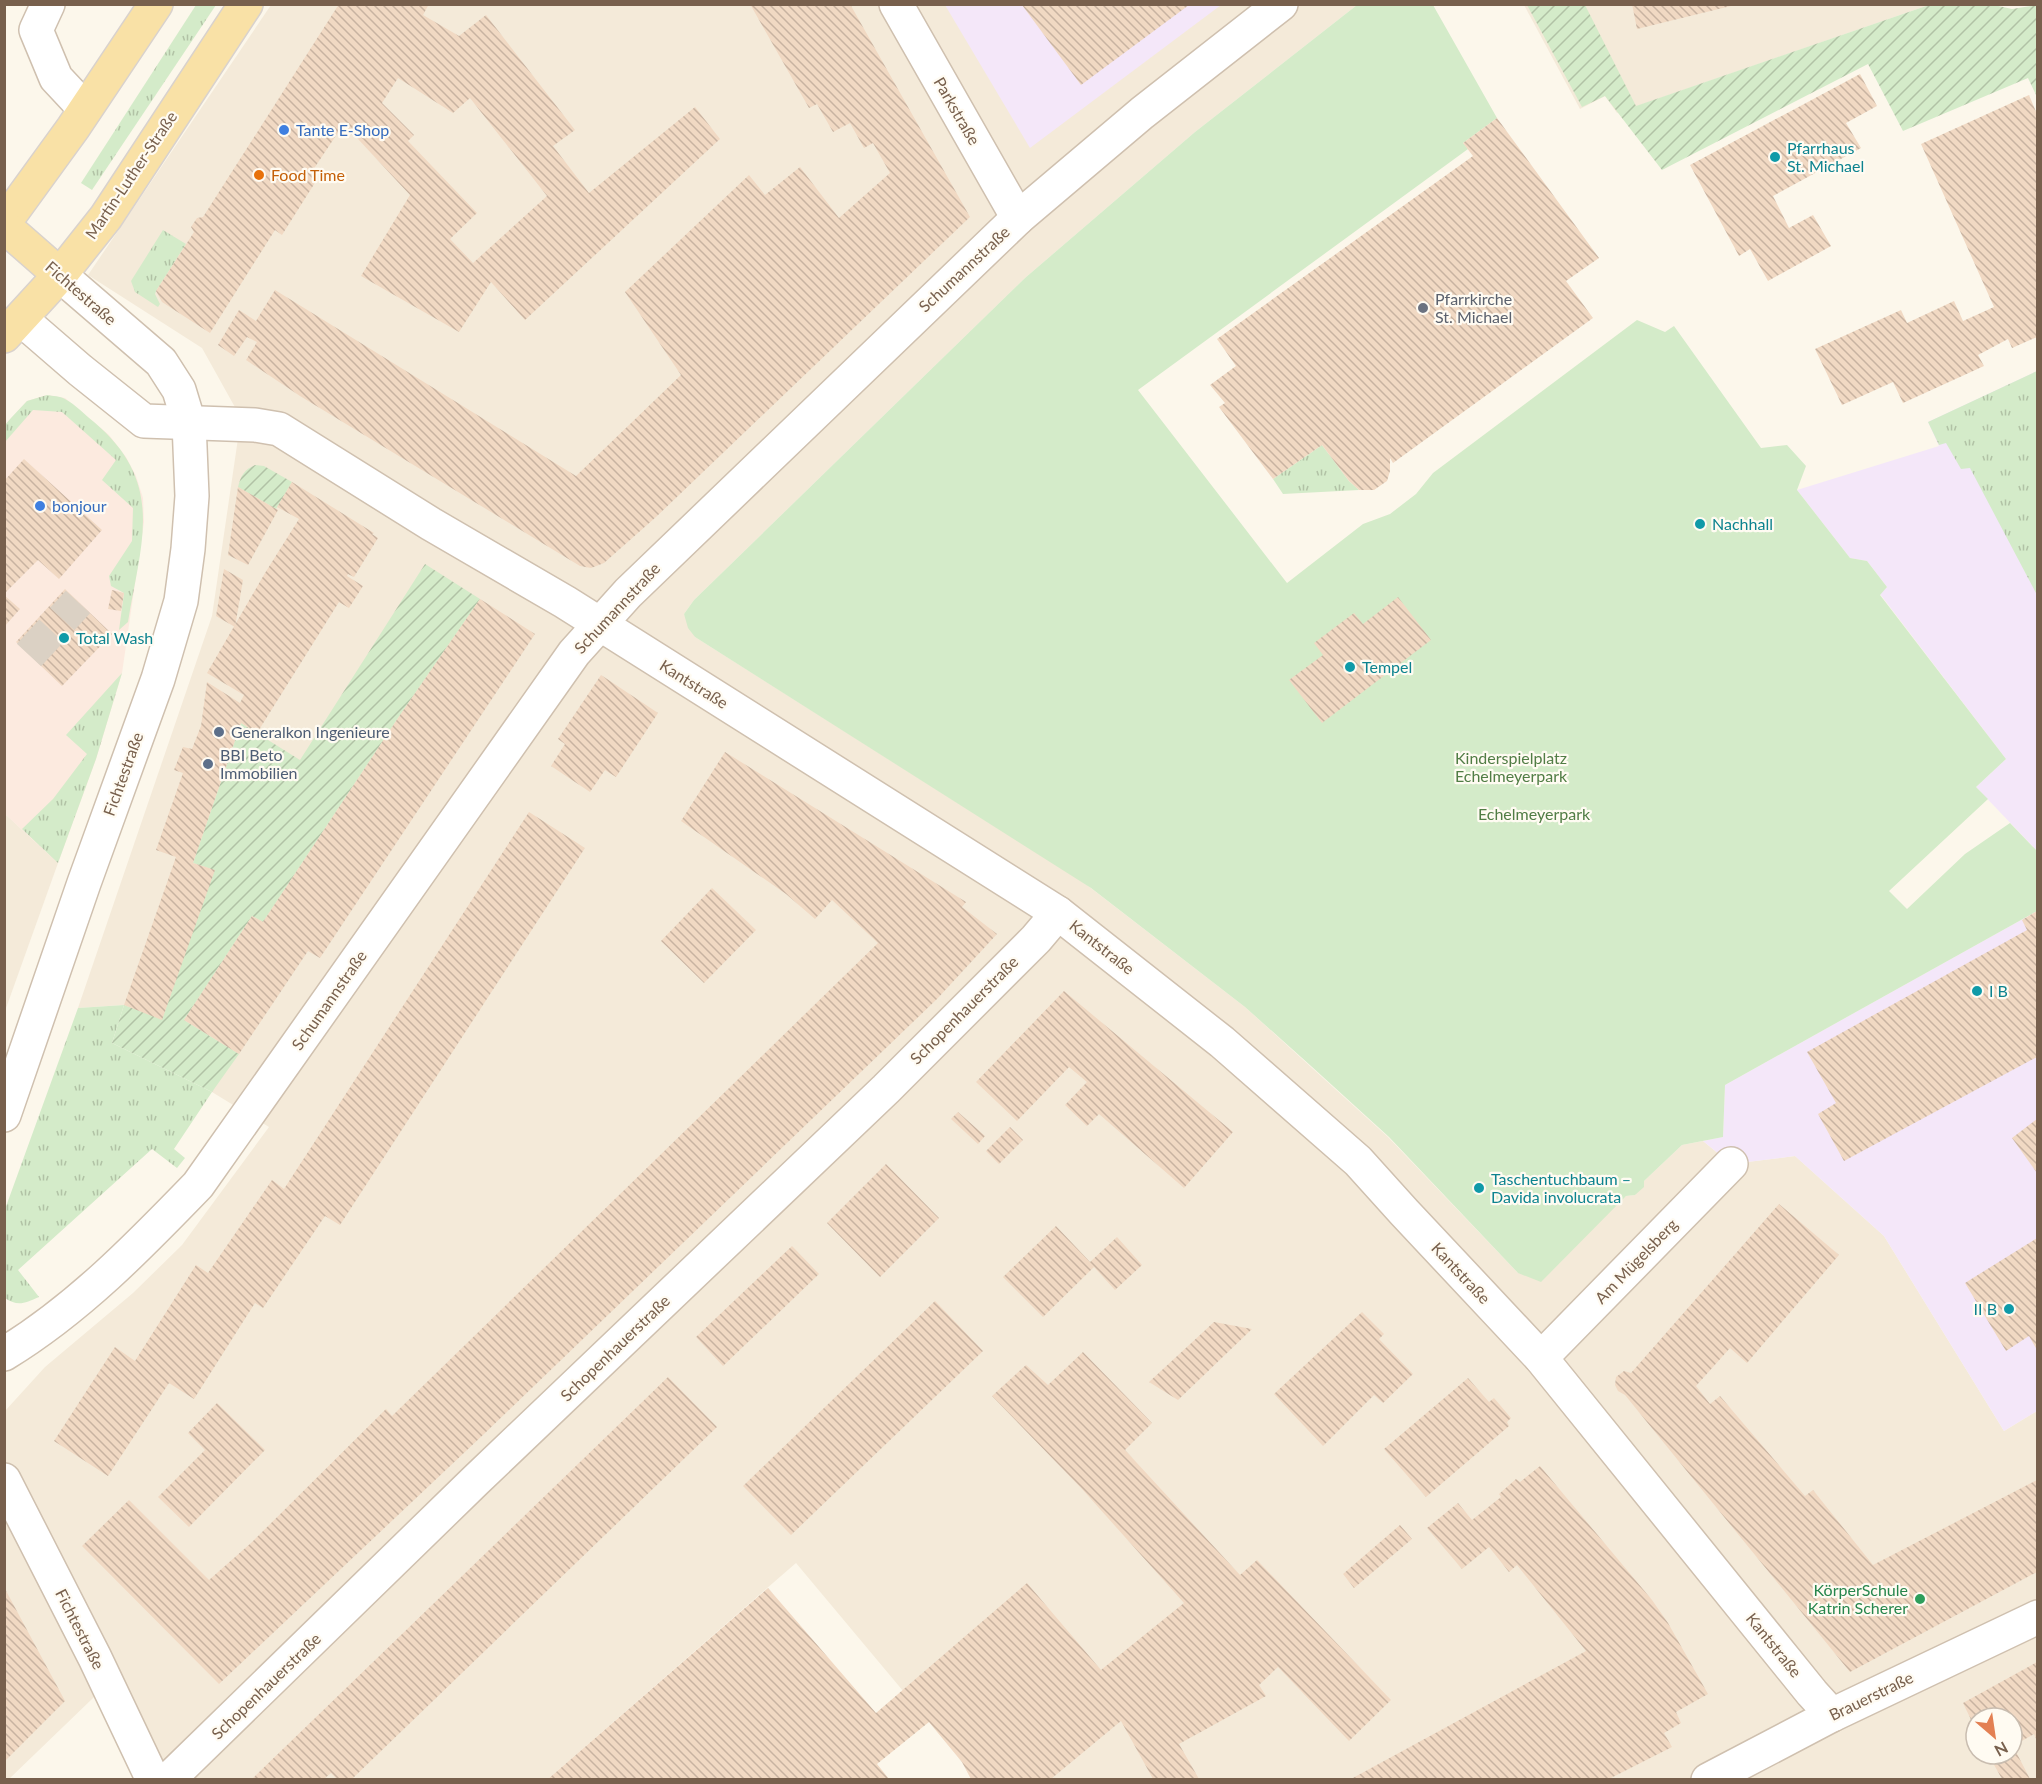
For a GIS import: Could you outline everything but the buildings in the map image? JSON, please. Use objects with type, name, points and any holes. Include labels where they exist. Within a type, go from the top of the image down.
[{"type":"main road","points":[[4,225],[156,4]]},
{"type":"main road","name":"Martin-Luther-Straße","points":[[10,319],[60,275],[106,217],[246,4]]},
{"type":"main road","name":"Fichtestraße","points":[[4,225],[60,275]]},
{"type":"street","points":[[48,4],[36,30],[56,78],[85,108]]},
{"type":"street","name":"Parkstraße","points":[[896,4],[1018,218]]},
{"type":"street","name":"Schumannstraße","points":[[4,1354],[51,1322],[131,1254],[198,1185],[574,653],[628,592],[1018,218],[1142,113],[1281,4]]},
{"type":"street","name":"Fichtestraße","points":[[4,1115],[84,883],[158,680],[181,602],[192,496],[189,423],[179,390],[161,362],[60,275]]},
{"type":"street","points":[[10,319],[80,370],[144,421],[189,423]]},
{"type":"street","name":"Kantstraße","points":[[189,423],[255,425],[279,429],[431,524],[555,596],[1058,913],[1222,1042],[1358,1161],[1541,1358],[1832,1715]]},
{"type":"street","name":"Schopenhauerstraße","points":[[168,1779],[475,1481],[886,1089],[1058,913]]},
{"type":"street","name":"Am Mügelsberg","points":[[1541,1358],[1731,1164]]},
{"type":"street","name":"Fichtestraße","points":[[4,1480],[95,1658],[153,1779]]},
{"type":"street","name":"Brauerstraße","points":[[1708,1779],[1832,1715],[2037,1617]]},
{"type":"shaded area","points":[[271,5],[1357,5],[1195,132],[1025,278],[694,600],[684,614],[695,637],[1083,882],[1245,1007],[1388,1137],[1518,1273],[1626,1196],[1635,1195],[1644,1181],[1682,1145],[1703,1141],[1731,1164],[1795,1156],[1884,1236],[2004,1431],[2037,1411],[2037,1779],[971,1779],[962,1762],[796,1563],[548,1779],[172,1779],[119,1673],[9,1779],[5,1780],[5,1411],[45,1367],[133,1293],[182,1245],[269,1127],[212,1092],[123,1005],[78,1008],[212,616],[241,418],[202,348],[88,275]]},
{"type":"shaded area","points":[[945,5],[1221,5],[1030,148]]},
{"type":"shaded area","points":[[1524,5],[1929,5],[1617,113],[1605,96],[1580,109]]},
{"type":"shaded area","points":[[2037,371],[2037,851],[1976,787],[2006,759],[1880,594],[1887,587],[1867,561],[1850,558],[1797,490],[1939,446],[1928,422]]},
{"type":"shaded area","points":[[47,395],[65,398],[109,435],[126,457],[136,476],[143,498],[144,522],[122,673],[96,759],[58,863],[5,814],[5,425],[27,401]]},
{"type":"shaded area","points":[[5,814],[58,863],[5,1011]]},
{"type":"shaded area","points":[[2037,911],[2037,1411],[2004,1431],[1884,1236],[1795,1156],[1731,1164],[1703,1141],[1723,1137],[1725,1085]]},
{"type":"green space","points":[[196,5],[216,5],[92,190],[81,183]]},
{"type":"green space","name":"Echelmeyerpark","points":[[1357,5],[1433,5],[1497,118],[1463,143],[1468,149],[1138,390],[1287,583],[1363,524],[1390,514],[1416,494],[1433,473],[1637,320],[1665,332],[1674,326],[1761,448],[1787,445],[1806,466],[1797,490],[1850,558],[1867,561],[1887,587],[1880,595],[2006,759],[1976,787],[1988,799],[1889,891],[1907,909],[1965,854],[2010,823],[2037,851],[2037,911],[1725,1085],[1723,1137],[1682,1145],[1644,1181],[1644,1187],[1635,1195],[1626,1196],[1541,1282],[1518,1273],[1389,1137],[1245,1007],[1091,888],[695,637],[688,628],[684,614],[694,600],[1025,278],[1195,132]]},
{"type":"green space","points":[[1527,5],[1585,5],[1636,106],[1929,5],[1994,5],[2012,9],[2037,5],[2037,97],[2028,78],[1903,131],[1868,64],[1662,170],[1605,96],[1582,107]]},
{"type":"green space","points":[[163,230],[186,244],[156,291],[155,294],[160,304],[158,307],[135,292],[131,281]]},
{"type":"green space","points":[[2037,371],[2037,595],[1970,468],[1961,469],[1946,443],[1939,445],[1928,422]]},
{"type":"green space","points":[[47,395],[61,397],[72,404],[117,445],[132,468],[140,491],[143,515],[142,540],[128,622],[119,630],[124,593],[111,586],[109,576],[132,541],[133,508],[102,480],[116,460],[62,412],[33,410],[5,442],[5,425],[11,418],[27,401]]},
{"type":"green space","points":[[1322,445],[1349,481],[1359,490],[1283,494],[1273,479]]},
{"type":"green space","points":[[255,465],[264,466],[292,482],[276,509],[238,487],[243,473]]},
{"type":"green space","points":[[425,564],[480,599],[263,922],[252,916],[184,1020],[239,1054],[212,1092],[112,1043],[124,1005],[162,1019],[214,870],[193,863],[241,723],[300,760]]},
{"type":"green space","points":[[122,673],[96,759],[58,863],[22,829],[53,799],[87,754],[66,735]]},
{"type":"green space","points":[[124,1005],[112,1043],[212,1092],[174,1149],[185,1158],[177,1168],[152,1149],[18,1270],[39,1297],[26,1302],[14,1302],[5,1298],[4,1212],[78,1008]]},
{"type":"tunnel","points":[[29,655],[78,602]]},
{"type":"place","name":"Tante E-Shop","points":[[284,130]]},
{"type":"place","name":"Pfarrhaus St. Michael","points":[[1775,157]]},
{"type":"place","name":"Food Time","points":[[259,175]]},
{"type":"place","name":"Pfarrkirche St. Michael","points":[[1423,308]]},
{"type":"place","name":"bonjour","points":[[40,506]]},
{"type":"place","name":"Nachhall","points":[[1700,524]]},
{"type":"place","name":"Total Wash","points":[[64,638]]},
{"type":"place","name":"Tempel","points":[[1350,667]]},
{"type":"place","name":"Generalkon Ingenieure","points":[[219,732]]},
{"type":"place","name":"BBI Beto Immobilien","points":[[208,764]]},
{"type":"place","name":"I B","points":[[1977,991]]},
{"type":"place","name":"Taschentuchbaum – Davida involucrata","points":[[1479,1188]]},
{"type":"place","name":"II B","points":[[2009,1309]]},
{"type":"place","name":"KörperSchule Katrin Scherer","points":[[1920,1599]]},
{"type":"park label","name":"Kinderspielplatz Echelmeyerpark","points":[[1511,767]]}]
